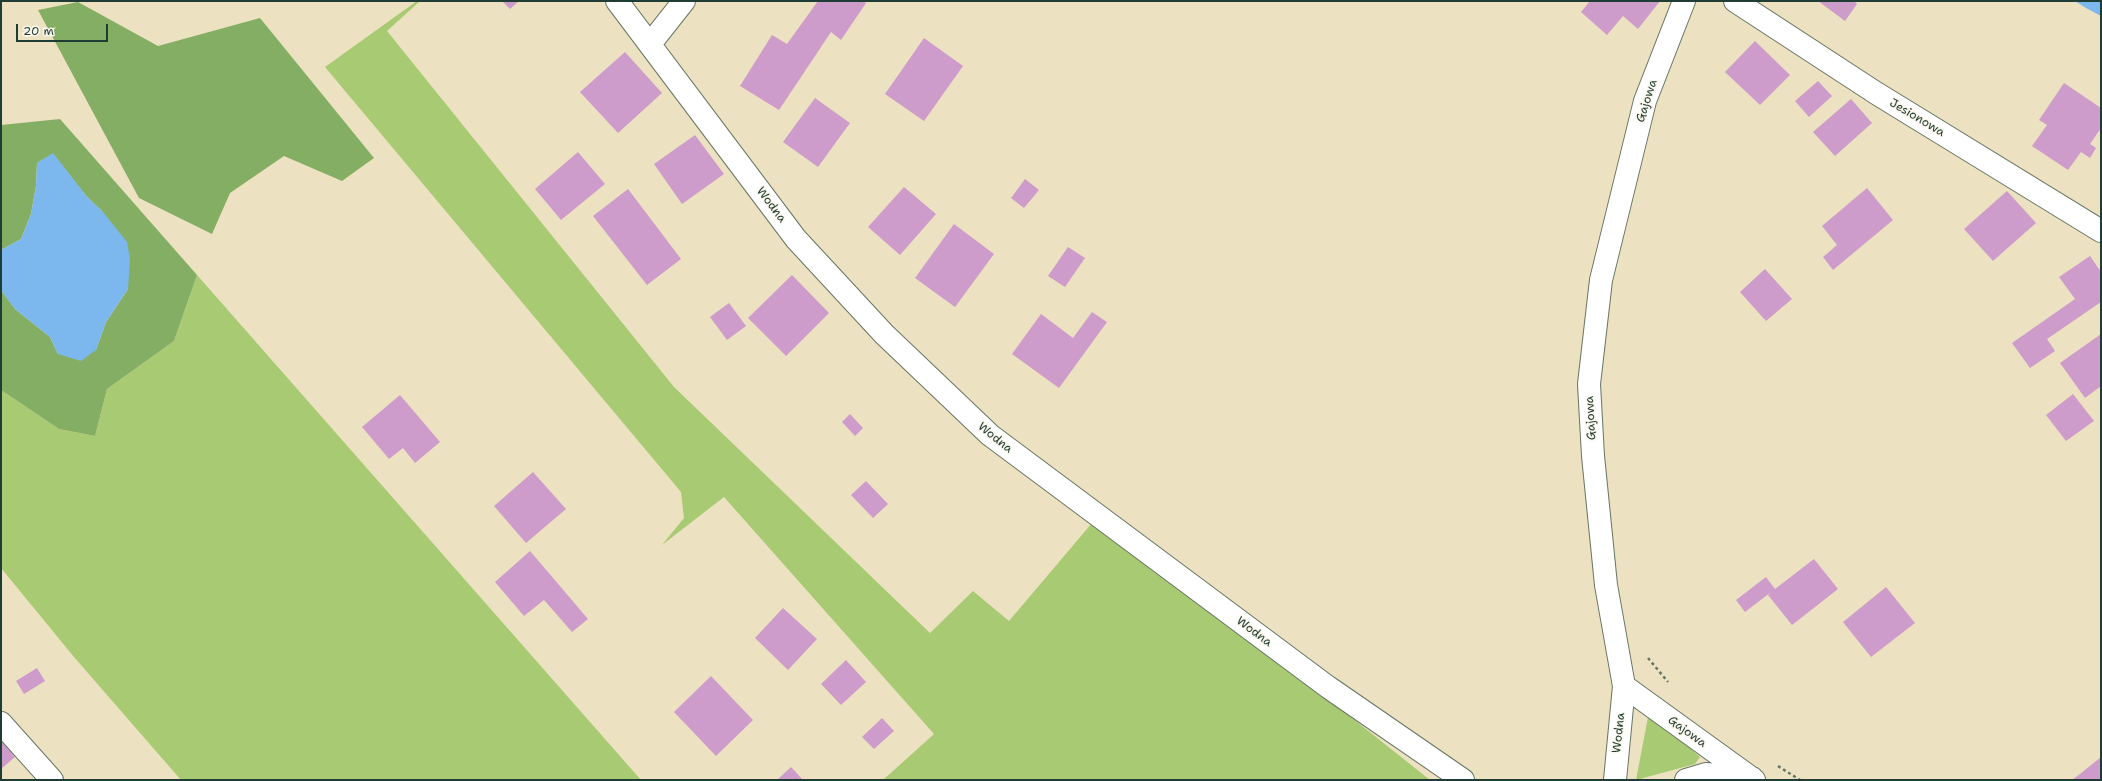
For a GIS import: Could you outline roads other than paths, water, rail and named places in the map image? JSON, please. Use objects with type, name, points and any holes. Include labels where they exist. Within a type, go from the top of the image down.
[{"type":"street","name":"Wodna","points":[[617,1],[796,239],[884,334],[990,435],[1328,687],[1463,780]]},
{"type":"street","points":[[650,44],[684,1]]},
{"type":"street","name":"Gajowa","points":[[1684,1],[1645,101],[1601,280],[1589,384],[1593,456],[1606,585],[1624,686],[1753,779]]},
{"type":"street","name":"Jesionowa","points":[[1735,1],[1876,94],[2101,231]]},
{"type":"street","name":"Wodna","points":[[1615,780],[1624,686]]},
{"type":"street","points":[[1,723],[52,780]]},
{"type":"street","points":[[1686,780],[1706,774],[1753,779]]},
{"type":"water","points":[[2075,1],[2101,1],[2101,16],[2086,8]]},
{"type":"water","points":[[53,153],[87,197],[102,211],[127,242],[130,259],[128,289],[106,322],[96,350],[81,361],[58,354],[50,337],[15,309],[1,290],[1,250],[21,239],[31,214],[36,186],[37,163]]}]
